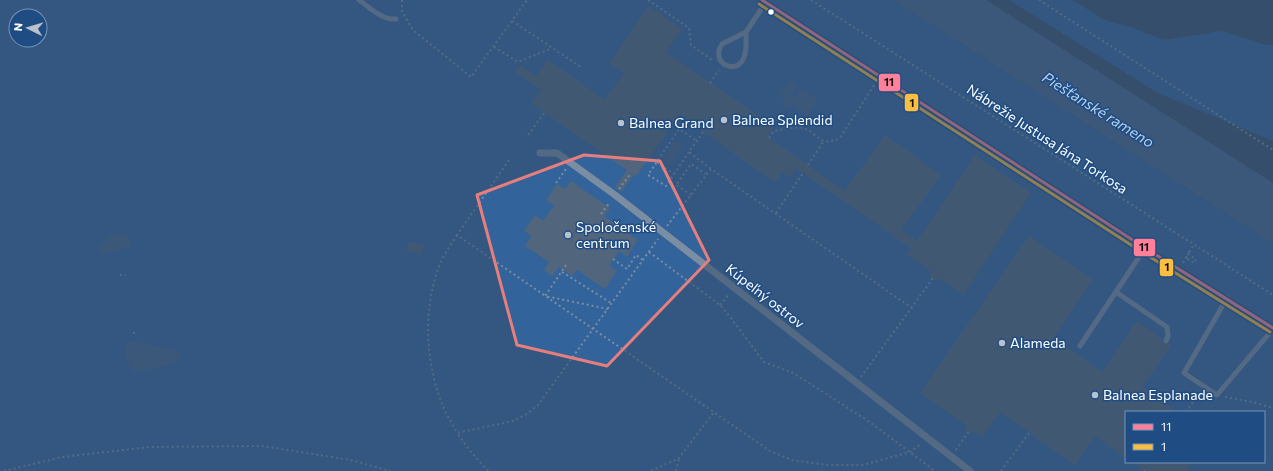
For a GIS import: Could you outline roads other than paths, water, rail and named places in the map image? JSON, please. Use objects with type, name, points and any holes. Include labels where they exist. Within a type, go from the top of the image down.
[{"type":"street","name":"Kúpeľný ostrov","points":[[540,153],[557,153],[615,195],[970,471]]},
{"type":"lane","points":[[359,0],[380,16],[396,19]]},
{"type":"lane","points":[[746,32],[722,44],[719,48],[718,56],[722,65],[736,66],[742,61],[744,57],[746,32],[764,1],[1145,248],[1227,298],[1273,328],[1217,395],[1184,373],[1227,298]]},
{"type":"lane","points":[[1080,346],[1145,248]]},
{"type":"lane","points":[[1116,292],[1167,327],[1168,336],[1166,341]]},
{"type":"water","name":"Piešťanské rameno","points":[[893,0],[986,0],[1273,183],[1273,244]]},
{"type":"water","points":[[790,80],[798,86],[792,94],[793,97],[796,97],[802,89],[817,99],[817,102],[807,116],[793,106],[790,106],[787,110],[783,106],[786,102],[780,97],[780,95]]},
{"type":"water","points":[[675,140],[684,145],[671,165],[663,159]]},
{"type":"water","points":[[122,233],[129,236],[130,246],[114,252],[99,253],[99,248],[106,239]]},
{"type":"water","points":[[131,341],[177,350],[180,354],[180,360],[166,365],[135,372],[128,364],[125,352],[125,344]]},
{"type":"place","name":"Balnea Splendid","points":[[724,120]]},
{"type":"place","name":"Balnea Grand","points":[[621,123]]},
{"type":"place","name":"Spoločenské centrum","points":[[568,235]]},
{"type":"place","name":"Alameda","points":[[1002,343]]},
{"type":"place","name":"Balnea Esplanade","points":[[1095,395]]}]
